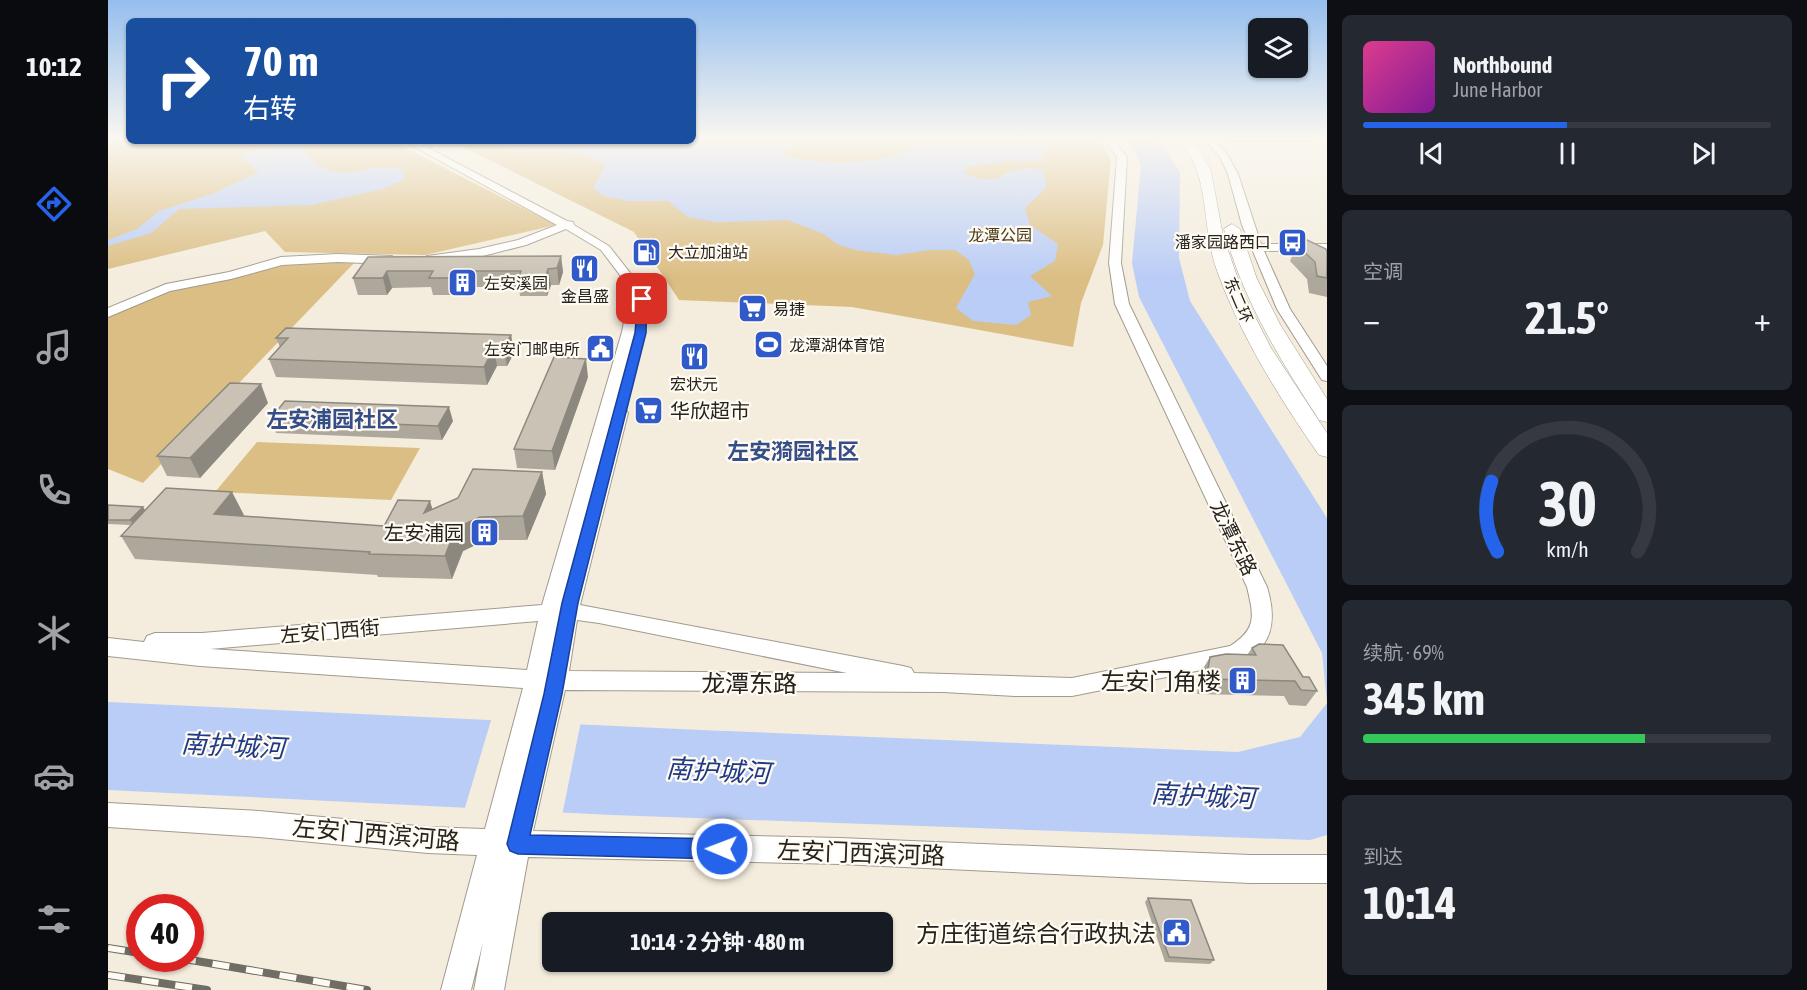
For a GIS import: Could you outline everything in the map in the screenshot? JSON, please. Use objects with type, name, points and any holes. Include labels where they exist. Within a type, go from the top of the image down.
[{"type":"highway","name":"东二环","points":[[1206,185],[1215,237],[1243,312],[1267,357],[1327,450]]},
{"type":"highway","name":"东二环","points":[[1222,185],[1234,239],[1255,293],[1285,351],[1327,415]]},
{"type":"highway","points":[[1283,306],[1285,351]]},
{"type":"street","points":[[487,185],[568,224]]},
{"type":"street","points":[[456,990],[509,834],[634,302],[632,283],[605,248],[500,185]]},
{"type":"street","name":"龙潭东路","points":[[543,692],[943,683],[1072,687],[1236,654],[1251,644],[1262,630],[1264,610],[1257,587],[1122,304],[1115,263],[1120,185]]},
{"type":"street","points":[[1237,185],[1257,248],[1283,306],[1327,377]]},
{"type":"street","points":[[418,260],[450,258],[503,248],[522,243],[568,224]]},
{"type":"street","points":[[1257,248],[1327,248]]},
{"type":"street","points":[[108,313],[166,288],[231,275],[281,261],[338,258],[402,261]]},
{"type":"street","name":"龙潭东路","points":[[560,611],[599,615],[943,683]]},
{"type":"street","name":"左安门西街","points":[[108,645],[202,642],[560,611]]},
{"type":"street","name":"左安门西街","points":[[108,645],[200,657],[543,692]]},
{"type":"street","name":"左安门西滨河路","points":[[108,815],[840,851],[1250,869],[1327,869]]},
{"type":"street","points":[[489,990],[509,834]]},
{"type":"green space","points":[[108,185],[478,185],[556,225],[425,255],[285,252],[265,231],[108,269]]},
{"type":"green space","name":"龙潭公园","points":[[540,185],[1109,185],[1103,245],[1081,303],[1073,347],[852,307],[679,300],[634,232]]},
{"type":"green space","points":[[356,261],[143,483],[108,469],[108,315],[166,290],[281,262]]},
{"type":"green space","points":[[257,442],[420,448],[391,500],[215,492]]},
{"type":"water","points":[[231,185],[392,185],[311,205],[179,209],[151,233],[108,246],[108,240],[137,229],[159,211],[212,194]]},
{"type":"water","points":[[595,185],[1047,185],[1025,208],[1030,225],[1058,244],[1055,261],[1030,276],[1052,296],[1028,302],[1031,315],[1016,325],[973,321],[956,308],[975,274],[968,259],[955,250],[929,250],[896,255],[855,250],[837,244],[824,234],[788,220],[716,222],[688,217],[668,201],[628,201],[604,196],[593,188]]},
{"type":"water","points":[[1139,185],[1180,185],[1179,258],[1190,301],[1327,518],[1327,703],[1322,653],[1139,297],[1132,263]]},
{"type":"water","name":"南护城河","points":[[108,702],[1238,752],[1300,737],[1327,703],[1327,835],[1310,840],[612,815],[108,790]]},
{"type":"pier","points":[[492,717],[581,721],[562,816],[464,811]]},
{"type":"building","points":[[1307,240],[1326,249],[1327,278],[1317,276],[1315,262],[1297,245]]},
{"type":"building","points":[[651,242],[659,251],[643,254],[634,245]]},
{"type":"building","points":[[561,256],[557,268],[548,269],[545,279],[518,279],[521,271],[467,271],[464,278],[429,278],[433,271],[387,271],[383,278],[353,278],[368,257]]},
{"type":"building","points":[[286,328],[511,335],[504,348],[494,348],[484,367],[269,359],[288,338],[276,338]]},
{"type":"building","points":[[554,357],[586,359],[552,451],[514,449]]},
{"type":"building","points":[[230,383],[261,384],[190,458],[157,456]]},
{"type":"building","points":[[285,401],[449,407],[438,426],[270,419]]},
{"type":"building","points":[[473,469],[542,472],[523,516],[480,517],[456,528],[445,556],[369,554],[370,552],[121,536],[166,488],[232,492],[214,514],[384,526],[398,500],[430,501],[424,513],[458,498]]},
{"type":"building","points":[[108,505],[143,507],[130,520],[108,520]]},
{"type":"building","points":[[1259,644],[1283,645],[1303,677],[1309,677],[1317,691],[1301,690],[1295,681],[1206,679],[1210,657],[1226,654],[1256,655],[1252,648]]},
{"type":"building","name":"方庄街道综合行政执法","points":[[1148,898],[1191,900],[1214,960],[1169,957]]},
{"type":"railway","points":[[108,948],[126,951]]},
{"type":"railway","points":[[204,962],[367,990]]},
{"type":"railway","points":[[108,975],[207,990]]},
{"type":"place","name":"潘家园路西口","points":[[1292,242]]},
{"type":"place","name":"大立加油站","points":[[647,252]]},
{"type":"place","name":"金昌盛","points":[[585,268]]},
{"type":"place","name":"左安溪园","points":[[463,283]]},
{"type":"place","name":"易捷","points":[[752,309]]},
{"type":"place","name":"龙潭湖体育馆","points":[[768,345]]},
{"type":"place","name":"左安门邮电所","points":[[601,349]]},
{"type":"place","name":"宏状元","points":[[694,356]]},
{"type":"place","name":"华欣超市","points":[[649,410]]},
{"type":"place","name":"左安浦园","points":[[485,532]]},
{"type":"place","name":"左安门角楼","points":[[1242,681]]},
{"type":"place","name":"方庄街道综合行政执法","points":[[1177,933]]},
{"type":"district","name":"左安浦园社区","points":[[332,419]]},
{"type":"district","name":"左安漪园社区","points":[[793,451]]},
{"type":"route","points":[[642,299],[640,333],[570,603],[553,694],[518,844],[722,849]]}]
